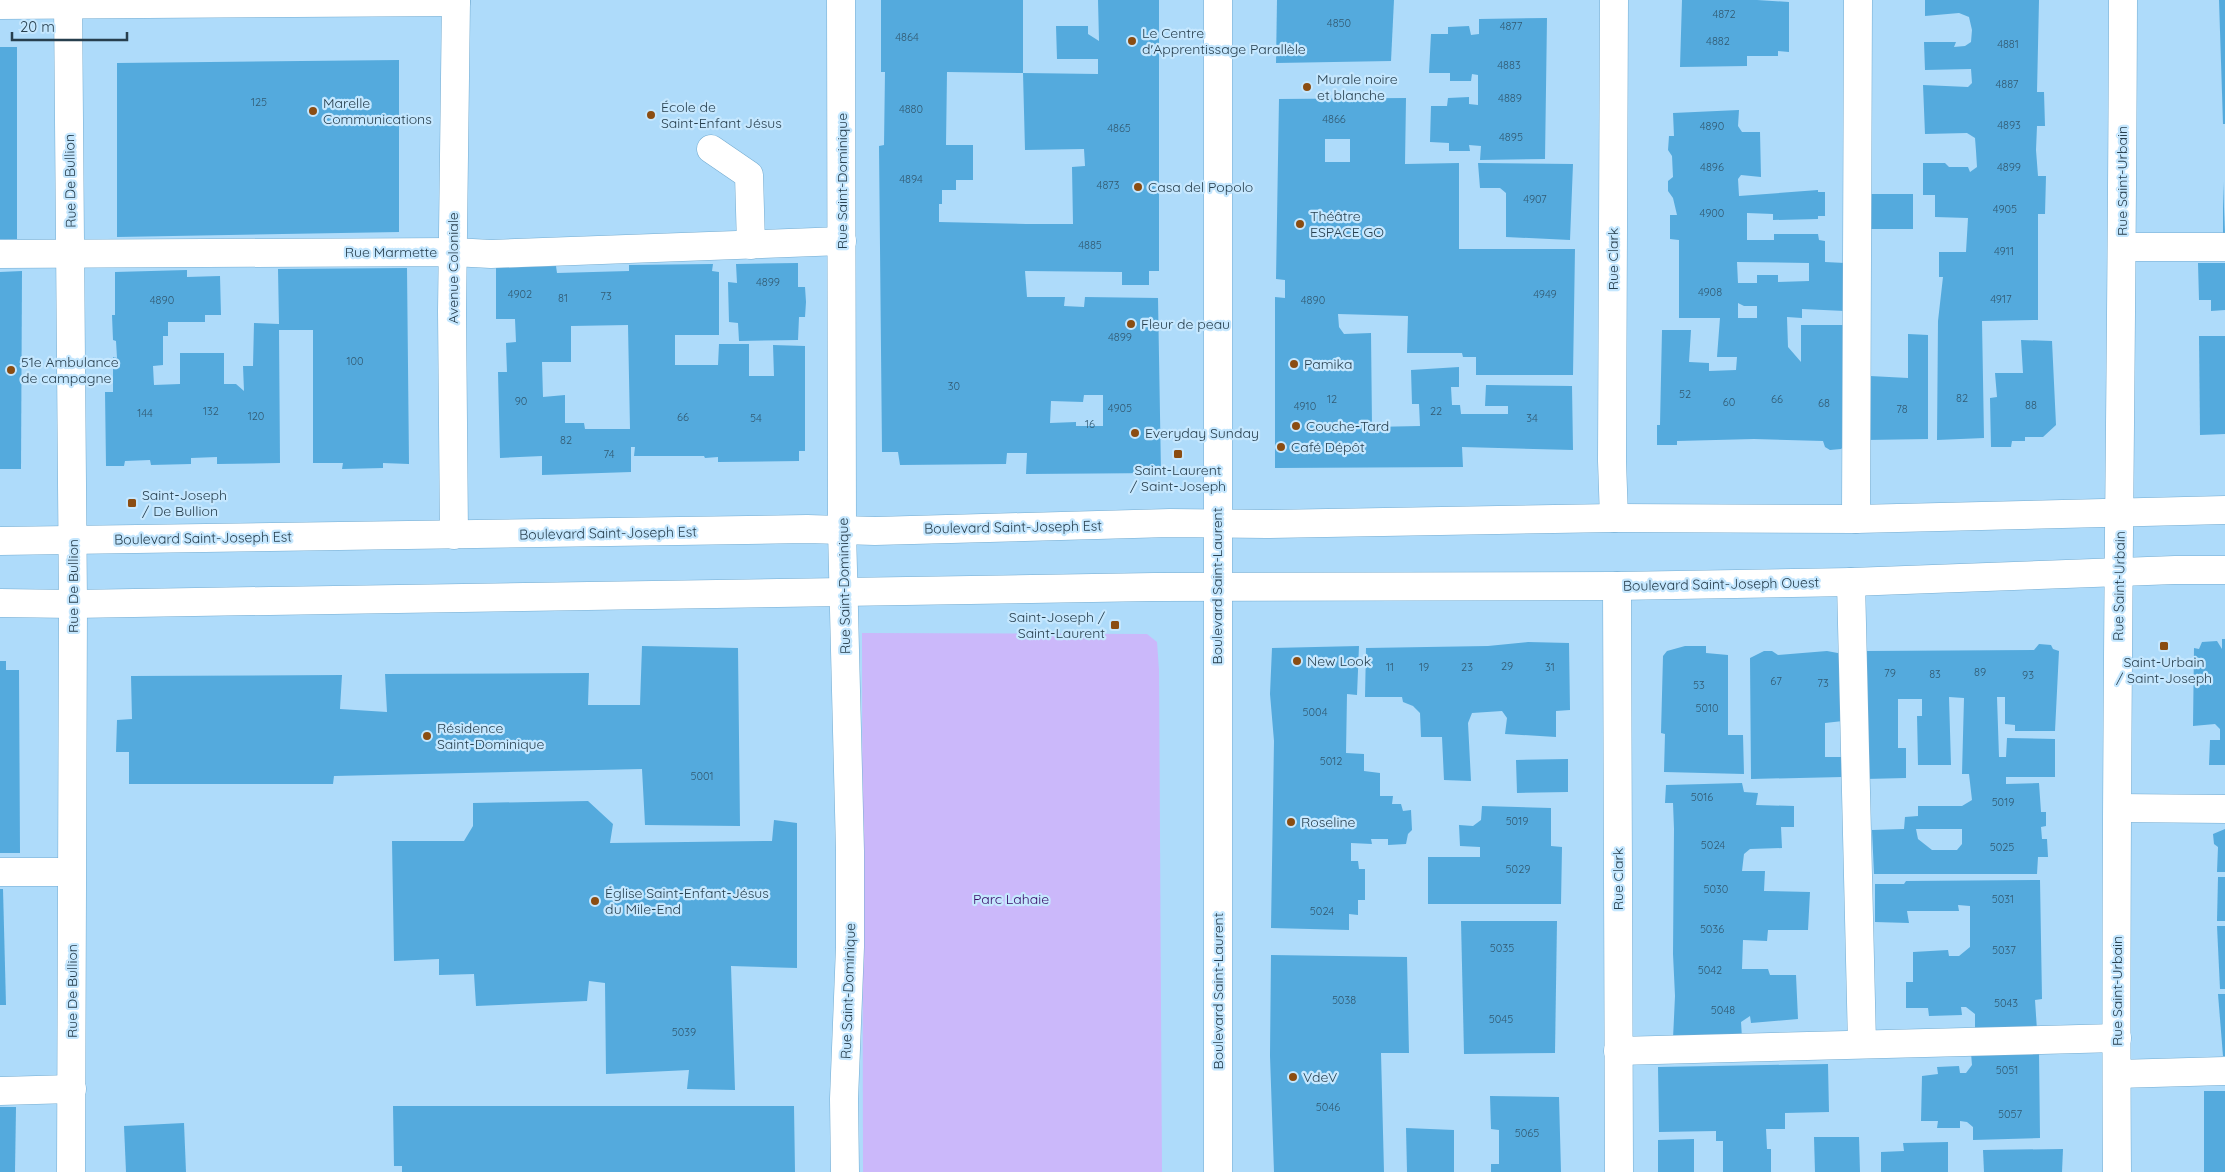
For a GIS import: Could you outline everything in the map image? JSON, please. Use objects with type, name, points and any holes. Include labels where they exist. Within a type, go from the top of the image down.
[{"type":"main road","name":"Rue Saint-Dominique","points":[[841,0],[842,530],[850,851],[850,947],[844,1099],[845,1172]]},
{"type":"main road","name":"Boulevard Saint-Laurent","points":[[1218,0],[1218,1172]]},
{"type":"main road","name":"Rue Clark","points":[[1614,0],[1614,518]]},
{"type":"main road","points":[[1856,518],[1858,0]]},
{"type":"main road","name":"Rue Saint-Urbain","points":[[2117,1172],[2118,573],[2123,0]]},
{"type":"main road","points":[[0,5],[68,2],[456,1]]},
{"type":"main road","name":"Avenue Coloniale","points":[[454,535],[453,252],[456,1]]},
{"type":"main road","name":"Rue De Bullion","points":[[68,2],[73,539],[71,1172]]},
{"type":"main road","points":[[711,149],[749,175],[751,245]]},
{"type":"main road","name":"Rue Marmette","points":[[0,254],[453,252],[491,254],[842,241]]},
{"type":"main road","points":[[2122,248],[2225,247]]},
{"type":"main road","points":[[1217,523],[1614,518],[1856,518],[2225,510]]},
{"type":"main road","name":"Boulevard Saint-Joseph Est","points":[[0,541],[1217,523]]},
{"type":"main road","name":"Boulevard Saint-Joseph Ouest","points":[[1217,588],[1617,586],[1851,582],[2225,570]]},
{"type":"main road","points":[[1851,582],[1862,1044]]},
{"type":"main road","name":"Rue Clark","points":[[1617,586],[1619,1172]]},
{"type":"main road","points":[[0,603],[73,604],[1217,588]]},
{"type":"main road","points":[[2118,808],[2225,809]]},
{"type":"main road","points":[[0,872],[71,872]]},
{"type":"main road","points":[[1618,1051],[2117,1038]]},
{"type":"main road","points":[[2117,1074],[2225,1071]]},
{"type":"main road","points":[[0,1091],[72,1089]]},
{"type":"green space","name":"Parc Lahaie","points":[[862,633],[1147,634],[1157,642],[1159,670],[1162,1172],[863,1172]]},
{"type":"building","points":[[881,0],[1023,0],[1023,73],[1098,74],[1098,59],[1057,59],[1056,26],[1088,26],[1088,34],[1099,41],[1098,0],[1159,0],[1159,271],[1149,271],[1149,285],[1122,285],[1122,272],[1025,271],[1027,297],[1065,297],[1064,306],[1084,307],[1085,297],[1158,298],[1161,473],[1026,474],[1027,453],[1007,453],[1006,464],[900,465],[898,452],[882,452],[879,146],[884,145],[885,72],[881,72]],"holes":[[[947,72],[1023,73],[1025,150],[1084,149],[1085,166],[1072,167],[1073,224],[939,222],[939,204],[942,204],[942,190],[956,190],[956,180],[973,180],[973,145],[946,145]],[[1084,395],[1103,395],[1103,426],[1076,426],[1076,422],[1050,423],[1051,401],[1083,402]]]},
{"type":"building","points":[[1277,0],[1394,0],[1391,61],[1276,63]]},
{"type":"building","points":[[1682,0],[1789,2],[1789,52],[1778,51],[1778,56],[1747,56],[1747,66],[1680,67]]},
{"type":"building","points":[[1925,0],[2039,0],[2037,92],[2044,92],[2045,126],[2037,126],[2036,150],[2038,176],[2046,176],[2045,214],[2038,214],[2038,320],[1982,321],[1984,438],[1937,440],[1938,321],[1943,277],[1939,277],[1939,252],[1966,252],[1968,218],[1935,217],[1935,195],[1923,195],[1923,163],[1945,163],[1949,167],[1968,167],[1970,172],[1977,167],[1975,138],[1967,133],[1925,134],[1923,85],[1968,87],[1972,83],[1971,69],[1925,70],[1924,42],[1956,42],[1954,47],[1965,46],[1971,42],[1972,30],[1969,17],[1959,13],[1925,16]]},
{"type":"building","points":[[2219,0],[2225,0],[2225,124],[2223,124]]},
{"type":"building","points":[[1547,18],[1545,159],[1480,160],[1481,146],[1469,145],[1470,151],[1449,151],[1449,143],[1430,142],[1431,106],[1447,106],[1448,98],[1469,97],[1469,104],[1478,105],[1478,75],[1472,74],[1471,81],[1450,81],[1450,73],[1429,73],[1431,34],[1448,34],[1448,27],[1469,26],[1471,35],[1479,34],[1479,19]]},
{"type":"building","points":[[0,47],[17,47],[17,239],[0,239]]},
{"type":"building","points":[[399,60],[399,232],[117,237],[117,63]]},
{"type":"building","points":[[1406,98],[1405,164],[1459,163],[1459,249],[1575,249],[1573,375],[1476,375],[1476,357],[1463,357],[1462,353],[1407,353],[1408,316],[1338,314],[1339,327],[1344,334],[1371,333],[1372,427],[1420,426],[1419,404],[1412,404],[1411,370],[1459,367],[1459,387],[1451,387],[1452,405],[1460,405],[1461,414],[1508,414],[1508,406],[1485,406],[1486,385],[1572,386],[1573,450],[1462,447],[1463,467],[1275,468],[1275,297],[1285,298],[1285,280],[1276,279],[1279,99]],"holes":[[[1325,139],[1350,139],[1350,162],[1325,162]]]},
{"type":"building","points":[[1739,110],[1738,126],[1742,132],[1760,132],[1761,177],[1741,175],[1738,179],[1739,196],[1818,190],[1818,192],[1825,192],[1825,216],[1818,216],[1818,219],[1773,220],[1773,214],[1747,213],[1747,240],[1774,240],[1774,234],[1818,234],[1819,240],[1825,241],[1825,262],[1845,263],[1845,311],[1802,309],[1802,318],[1787,317],[1788,347],[1801,362],[1801,325],[1845,325],[1846,445],[1841,449],[1830,450],[1825,447],[1823,441],[1754,439],[1677,441],[1677,445],[1657,445],[1657,425],[1660,425],[1662,330],[1691,330],[1689,362],[1709,363],[1709,371],[1736,370],[1737,357],[1717,357],[1720,318],[1679,318],[1679,240],[1670,239],[1670,215],[1677,215],[1673,198],[1668,191],[1668,181],[1673,177],[1672,156],[1668,150],[1669,136],[1674,136],[1673,113]],"holes":[[[1737,262],[1809,263],[1809,281],[1778,282],[1778,275],[1757,275],[1757,283],[1738,283]],[[1738,303],[1744,306],[1757,306],[1757,318],[1738,318]]]},
{"type":"building","points":[[1478,163],[1573,164],[1570,240],[1506,237],[1506,193],[1500,188],[1480,188]]},
{"type":"building","points":[[2223,182],[2225,234],[2223,234]]},
{"type":"building","points":[[1869,194],[1913,194],[1913,229],[1869,229]]},
{"type":"building","points":[[798,263],[798,287],[805,287],[806,302],[805,317],[799,317],[798,340],[739,341],[738,323],[729,322],[728,282],[737,283],[736,264]]},
{"type":"building","points":[[2198,263],[2225,263],[2225,310],[2211,311],[2211,300],[2199,300]]},
{"type":"building","points":[[713,264],[712,271],[719,272],[719,335],[675,335],[675,365],[718,365],[719,344],[749,344],[749,376],[774,376],[773,345],[805,346],[805,451],[799,451],[799,461],[718,462],[718,457],[705,458],[704,456],[634,456],[635,447],[631,447],[631,472],[542,475],[542,456],[500,458],[498,372],[507,372],[506,343],[516,342],[515,319],[496,319],[496,268],[556,266],[557,273],[629,271],[629,265]],"holes":[[[628,325],[630,429],[585,429],[584,423],[565,423],[565,395],[543,397],[542,362],[571,362],[571,326]]]},
{"type":"building","points":[[407,268],[409,464],[383,463],[383,468],[342,469],[343,463],[313,463],[313,330],[279,330],[280,463],[217,464],[217,457],[191,458],[191,464],[151,465],[150,460],[125,461],[124,466],[106,466],[105,392],[113,392],[113,357],[117,358],[116,341],[113,340],[112,315],[115,315],[115,272],[187,270],[187,277],[220,276],[221,315],[205,315],[205,322],[168,322],[168,336],[163,336],[163,365],[153,366],[154,385],[180,384],[180,353],[224,353],[224,384],[236,384],[244,391],[243,366],[253,366],[254,323],[279,324],[278,269]]},
{"type":"building","name":"51e Ambulance de campagne","points":[[22,271],[21,469],[0,469],[0,272]]},
{"type":"building","points":[[1908,334],[1928,335],[1928,439],[1867,440],[1870,376],[1908,378]]},
{"type":"building","points":[[2199,336],[2225,336],[2225,434],[2200,435]]},
{"type":"building","points":[[2021,340],[2052,341],[2056,425],[2043,437],[2025,437],[2025,441],[2012,441],[2011,447],[1991,447],[1990,398],[1997,397],[1995,373],[2023,373]]},
{"type":"building","points":[[2222,639],[2225,639],[2225,765],[2209,765],[2210,740],[2220,740],[2220,729],[2215,724],[2193,726],[2194,648],[2199,649],[2202,642],[2217,641],[2222,649]]},
{"type":"building","points":[[1528,642],[1569,643],[1570,710],[1556,711],[1556,737],[1505,734],[1507,718],[1502,711],[1472,713],[1468,723],[1471,781],[1444,780],[1442,737],[1421,737],[1420,713],[1413,706],[1403,702],[1402,697],[1365,697],[1366,648],[1488,646]]},
{"type":"building","points":[[2039,644],[2051,645],[2053,649],[2059,651],[2055,731],[2015,731],[2015,725],[2005,724],[2005,697],[1997,697],[1999,757],[2006,757],[2007,738],[2055,739],[2055,777],[2006,777],[2006,784],[2039,783],[2041,812],[2046,812],[2046,826],[2041,827],[2042,839],[2047,839],[2048,857],[2038,857],[2037,874],[1874,874],[1872,830],[1904,829],[1905,817],[1918,816],[1918,806],[1962,806],[1972,800],[1969,774],[1962,774],[1964,698],[1949,697],[1951,765],[1918,765],[1917,716],[1922,716],[1922,699],[1898,699],[1898,748],[1906,748],[1906,778],[1865,779],[1865,651],[2034,650]],"holes":[[[1916,829],[1962,829],[1962,844],[1957,850],[1932,850],[1918,839]]]},
{"type":"building","name":"Résidence Saint-Dominique","points":[[642,646],[738,648],[740,826],[645,825],[642,769],[334,776],[333,784],[129,784],[129,752],[116,752],[117,720],[132,719],[131,676],[342,675],[340,709],[387,712],[385,674],[589,673],[588,705],[640,705]]},
{"type":"building","points":[[1359,646],[1357,695],[1347,694],[1346,753],[1364,754],[1364,771],[1380,773],[1380,796],[1393,796],[1392,804],[1401,804],[1403,811],[1411,810],[1412,830],[1408,834],[1406,844],[1388,845],[1388,839],[1371,839],[1372,844],[1351,843],[1351,861],[1358,861],[1359,869],[1365,869],[1365,900],[1358,900],[1358,915],[1349,914],[1349,930],[1271,928],[1274,741],[1270,694],[1272,648]]},
{"type":"building","points":[[1685,646],[1706,646],[1706,653],[1728,655],[1728,735],[1743,735],[1744,774],[1664,772],[1665,734],[1661,733],[1663,656],[1667,651]]},
{"type":"building","points":[[1764,651],[1772,651],[1778,655],[1827,651],[1843,654],[1843,721],[1825,723],[1825,757],[1842,757],[1842,777],[1751,779],[1750,658]]},
{"type":"building","points":[[0,661],[6,661],[6,670],[19,670],[20,853],[0,853]]},
{"type":"building","points":[[1568,759],[1568,792],[1517,793],[1516,760]]},
{"type":"building","points":[[1742,783],[1744,792],[1758,793],[1756,805],[1794,806],[1794,827],[1781,827],[1782,848],[1750,849],[1744,854],[1742,871],[1765,871],[1764,891],[1810,892],[1808,930],[1768,930],[1767,941],[1743,940],[1742,969],[1768,969],[1770,975],[1796,975],[1798,1019],[1751,1023],[1750,1016],[1741,1022],[1742,1038],[1673,1039],[1675,996],[1673,954],[1674,829],[1673,803],[1665,803],[1666,785]]},
{"type":"building","name":"Église Saint-Enfant-Jésus du Mile-End","points":[[588,801],[613,824],[610,843],[772,841],[774,820],[797,823],[797,968],[731,966],[735,1090],[687,1089],[689,1070],[606,1074],[605,983],[589,981],[587,1001],[476,1006],[474,974],[439,975],[439,959],[394,961],[392,841],[464,841],[473,826],[473,803]]},
{"type":"building","points":[[1482,806],[1551,808],[1551,846],[1562,847],[1561,904],[1428,904],[1428,857],[1480,857],[1480,847],[1460,846],[1459,825],[1473,826],[1481,820]]},
{"type":"building","points":[[2225,829],[2225,872],[2217,872],[2218,847],[2214,844],[2213,834]]},
{"type":"building","points":[[2218,877],[2225,877],[2225,921],[2217,921]]},
{"type":"building","points":[[2040,880],[2042,999],[2035,1000],[2037,1030],[1975,1032],[1975,1014],[1966,1007],[1961,1007],[1962,1015],[1929,1016],[1928,1008],[1906,1008],[1906,982],[1913,982],[1913,952],[1948,950],[1949,956],[1959,956],[1970,947],[1970,906],[1958,905],[1959,911],[1907,911],[1909,923],[1875,922],[1875,884],[1904,884],[1906,881]]},
{"type":"building","points":[[0,889],[3,889],[6,1005],[0,1005]]},
{"type":"building","points":[[1461,921],[1557,921],[1555,1053],[1464,1054]]},
{"type":"building","points":[[2217,926],[2225,926],[2225,989],[2220,989]]},
{"type":"building","points":[[1271,955],[1407,957],[1409,1053],[1381,1053],[1384,1172],[1274,1172],[1270,1056]]},
{"type":"building","points":[[2218,994],[2225,994],[2225,1056],[2223,1056]]},
{"type":"building","points":[[2039,1051],[2040,1138],[1973,1140],[1973,1127],[1967,1122],[1960,1121],[1960,1128],[1937,1128],[1938,1121],[1921,1121],[1922,1076],[1938,1074],[1937,1067],[1959,1066],[1960,1073],[1966,1073],[1972,1065],[1971,1053]]},
{"type":"building","points":[[1828,1064],[1829,1112],[1785,1113],[1785,1129],[1766,1129],[1767,1149],[1771,1149],[1771,1172],[1723,1172],[1723,1141],[1716,1141],[1716,1131],[1659,1132],[1658,1067]]},
{"type":"building","points":[[2204,1091],[2225,1091],[2225,1172],[2204,1172]]},
{"type":"building","points":[[1490,1096],[1559,1097],[1561,1172],[1491,1172],[1491,1164],[1499,1164],[1499,1130],[1491,1129]]},
{"type":"building","points":[[393,1106],[794,1106],[795,1172],[402,1172],[402,1166],[394,1166]]},
{"type":"building","points":[[0,1107],[16,1107],[15,1172],[0,1172]]},
{"type":"building","points":[[184,1123],[186,1172],[126,1172],[124,1126]]},
{"type":"building","points":[[1406,1128],[1454,1130],[1454,1172],[1407,1172]]},
{"type":"building","points":[[1814,1137],[1859,1137],[1860,1172],[1815,1172]]},
{"type":"building","points":[[1694,1139],[1694,1172],[1658,1172],[1658,1140]]},
{"type":"building","points":[[1948,1142],[1948,1172],[1881,1172],[1881,1152],[1904,1151],[1903,1143]]},
{"type":"building","points":[[2063,1149],[2062,1172],[1984,1172],[1983,1150]]},
{"type":"place","name":"Le Centre d'Apprentissage Parallèle","points":[[1132,41]]},
{"type":"place","name":"Murale noire et blanche","points":[[1307,87]]},
{"type":"place","name":"Marelle Communications","points":[[313,111]]},
{"type":"place","name":"École de Saint-Enfant Jésus","points":[[651,115]]},
{"type":"place","name":"Casa del Popolo","points":[[1138,187]]},
{"type":"place","name":"Théâtre ESPACE GO","points":[[1300,224]]},
{"type":"place","name":"Fleur de peau","points":[[1131,324]]},
{"type":"place","name":"Pamika","points":[[1294,364]]},
{"type":"place","name":"51e Ambulance de campagne","points":[[11,370]]},
{"type":"place","name":"Couche-Tard","points":[[1296,426]]},
{"type":"place","name":"Everyday Sunday","points":[[1135,433]]},
{"type":"place","name":"Café Dépôt","points":[[1281,447]]},
{"type":"place","name":"Saint-Laurent / Saint-Joseph","points":[[1178,454]]},
{"type":"place","name":"Saint-Joseph / De Bullion","points":[[132,503]]},
{"type":"place","name":"Saint-Joseph / Saint-Laurent","points":[[1115,625]]},
{"type":"place","name":"Saint-Urbain / Saint-Joseph","points":[[2164,646]]},
{"type":"place","name":"New Look","points":[[1297,661]]},
{"type":"place","name":"Résidence Saint-Dominique","points":[[427,736]]},
{"type":"place","name":"Roseline","points":[[1291,822]]},
{"type":"place","name":"Église Saint-Enfant-Jésus du Mile-End","points":[[595,901]]},
{"type":"place","name":"VdeV","points":[[1293,1077]]}]
